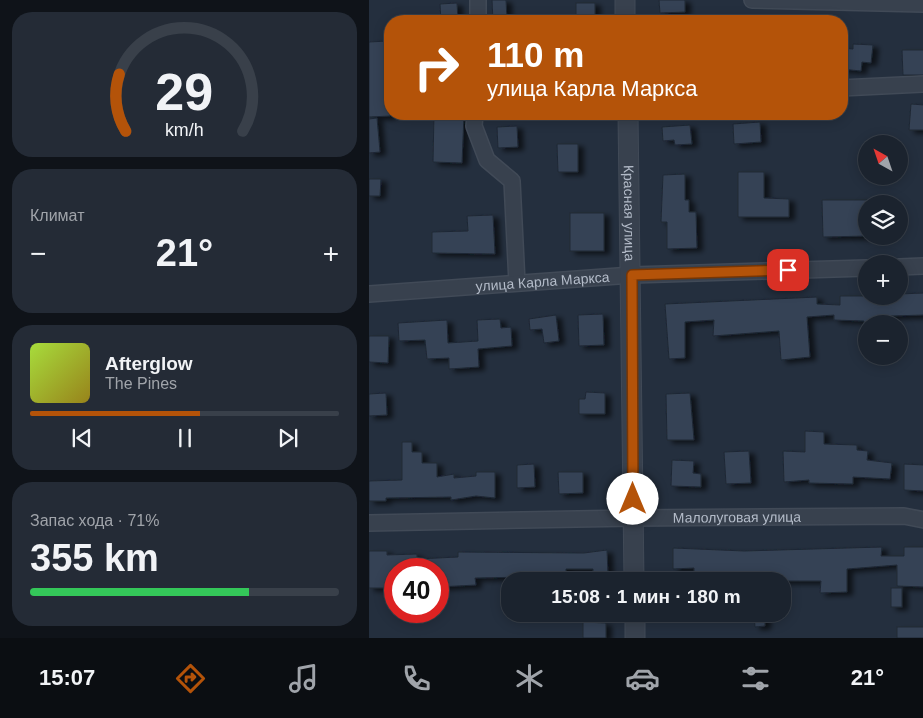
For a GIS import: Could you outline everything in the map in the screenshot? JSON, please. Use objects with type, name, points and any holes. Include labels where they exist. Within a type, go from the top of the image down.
[{"type":"street","points":[[477,0],[478,15]]},
{"type":"street","points":[[625,0],[625,15]]},
{"type":"street","points":[[752,0],[923,4]]},
{"type":"street","points":[[848,88],[923,84]]},
{"type":"street","points":[[474,120],[474,126],[487,160],[512,181],[517,283]]},
{"type":"street","name":"Красная улица","points":[[628,120],[632,275],[634,572]]},
{"type":"street","points":[[908,267],[923,266]]},
{"type":"street","name":"улица Карла Маркса","points":[[369,294],[632,275],[858,268]]},
{"type":"street","name":"Малолуговая улица","points":[[369,523],[633,518],[904,516],[923,520]]},
{"type":"street","points":[[635,622],[635,638]]},
{"type":"building","points":[[492,0],[506,0],[507,15],[493,15]]},
{"type":"building","points":[[659,0],[685,0],[685,12],[660,13]]},
{"type":"building","points":[[457,3],[458,15],[441,15],[440,4]]},
{"type":"building","points":[[576,3],[595,3],[595,15],[576,15]]},
{"type":"building","points":[[384,41],[384,116],[369,117],[369,42]]},
{"type":"building","points":[[853,44],[873,45],[871,63],[862,62],[861,71],[848,70],[848,49],[853,49]]},
{"type":"building","points":[[902,50],[924,50],[924,75],[903,75]]},
{"type":"building","points":[[911,104],[924,105],[924,130],[909,130]]},
{"type":"building","points":[[377,118],[380,152],[369,153],[369,119]]},
{"type":"building","points":[[434,120],[464,120],[462,163],[433,162]]},
{"type":"building","points":[[760,122],[761,142],[734,144],[733,124]]},
{"type":"building","points":[[690,125],[692,144],[675,145],[674,140],[663,141],[662,127]]},
{"type":"building","points":[[517,126],[518,147],[498,148],[497,127]]},
{"type":"building","points":[[557,144],[578,144],[578,172],[558,172]]},
{"type":"building","points":[[738,172],[764,172],[764,198],[789,199],[789,217],[738,217]]},
{"type":"building","points":[[685,174],[685,200],[689,200],[689,212],[696,212],[697,248],[667,249],[667,222],[661,222],[663,175]]},
{"type":"building","points":[[369,179],[381,179],[380,196],[369,196]]},
{"type":"building","points":[[822,200],[858,200],[858,236],[823,237]]},
{"type":"building","points":[[570,213],[604,213],[604,251],[570,251]]},
{"type":"building","points":[[493,215],[495,254],[432,253],[432,232],[468,231],[467,216]]},
{"type":"building","points":[[924,293],[924,315],[858,315],[858,321],[834,320],[834,315],[807,317],[810,357],[781,360],[779,331],[713,336],[714,320],[685,322],[685,358],[669,359],[665,304],[817,297],[817,304],[840,305],[840,296],[858,296],[858,305],[908,305],[908,294]]},
{"type":"building","points":[[603,314],[604,345],[579,346],[578,315]]},
{"type":"building","points":[[556,315],[559,341],[544,343],[542,329],[530,330],[529,319]]},
{"type":"building","points":[[500,319],[501,328],[511,327],[512,346],[478,349],[479,367],[449,369],[449,358],[427,359],[425,340],[399,341],[398,323],[447,320],[448,343],[478,341],[477,320]]},
{"type":"building","points":[[369,336],[389,336],[388,363],[369,362]]},
{"type":"building","points":[[586,392],[605,393],[605,414],[579,414],[579,399],[585,399]]},
{"type":"building","points":[[386,393],[387,415],[369,416],[369,394]]},
{"type":"building","points":[[690,393],[694,440],[667,440],[666,394]]},
{"type":"building","points":[[805,431],[824,432],[824,444],[857,445],[857,450],[868,451],[867,460],[892,463],[890,479],[853,477],[853,484],[809,483],[809,480],[784,482],[783,451],[805,452]]},
{"type":"building","points":[[402,442],[412,442],[412,452],[422,452],[422,463],[437,463],[437,477],[454,474],[454,478],[476,476],[476,472],[495,472],[495,498],[476,496],[451,500],[451,497],[386,498],[386,501],[369,501],[369,481],[402,480]]},
{"type":"building","points":[[749,451],[751,483],[726,484],[724,452]]},
{"type":"building","points":[[672,460],[694,461],[693,473],[701,474],[701,487],[671,486]]},
{"type":"building","points":[[534,464],[535,487],[517,488],[517,465]]},
{"type":"building","points":[[904,464],[924,465],[924,491],[904,490]]},
{"type":"building","points":[[558,472],[583,472],[583,493],[559,494]]},
{"type":"building","points":[[882,547],[881,556],[904,556],[904,547],[924,547],[924,587],[897,586],[897,565],[847,569],[847,592],[820,593],[821,581],[791,581],[791,572],[694,572],[694,568],[673,569],[673,548],[744,551]]},
{"type":"building","points":[[607,550],[608,572],[593,572],[593,569],[566,569],[566,572],[501,572],[501,578],[475,578],[476,585],[449,586],[449,558],[438,558],[458,557],[458,552],[584,553]]},
{"type":"building","points":[[369,551],[387,551],[387,555],[417,554],[417,558],[384,558],[384,588],[369,588]]},
{"type":"building","points":[[891,588],[902,588],[902,607],[891,607]]},
{"type":"building","points":[[583,622],[606,623],[606,638],[583,638]]},
{"type":"building","points":[[755,622],[765,622],[765,626],[755,627]]},
{"type":"building","points":[[897,627],[924,627],[924,638],[897,638]]},
{"type":"route","points":[[633,499],[632,275],[788,270]]}]
